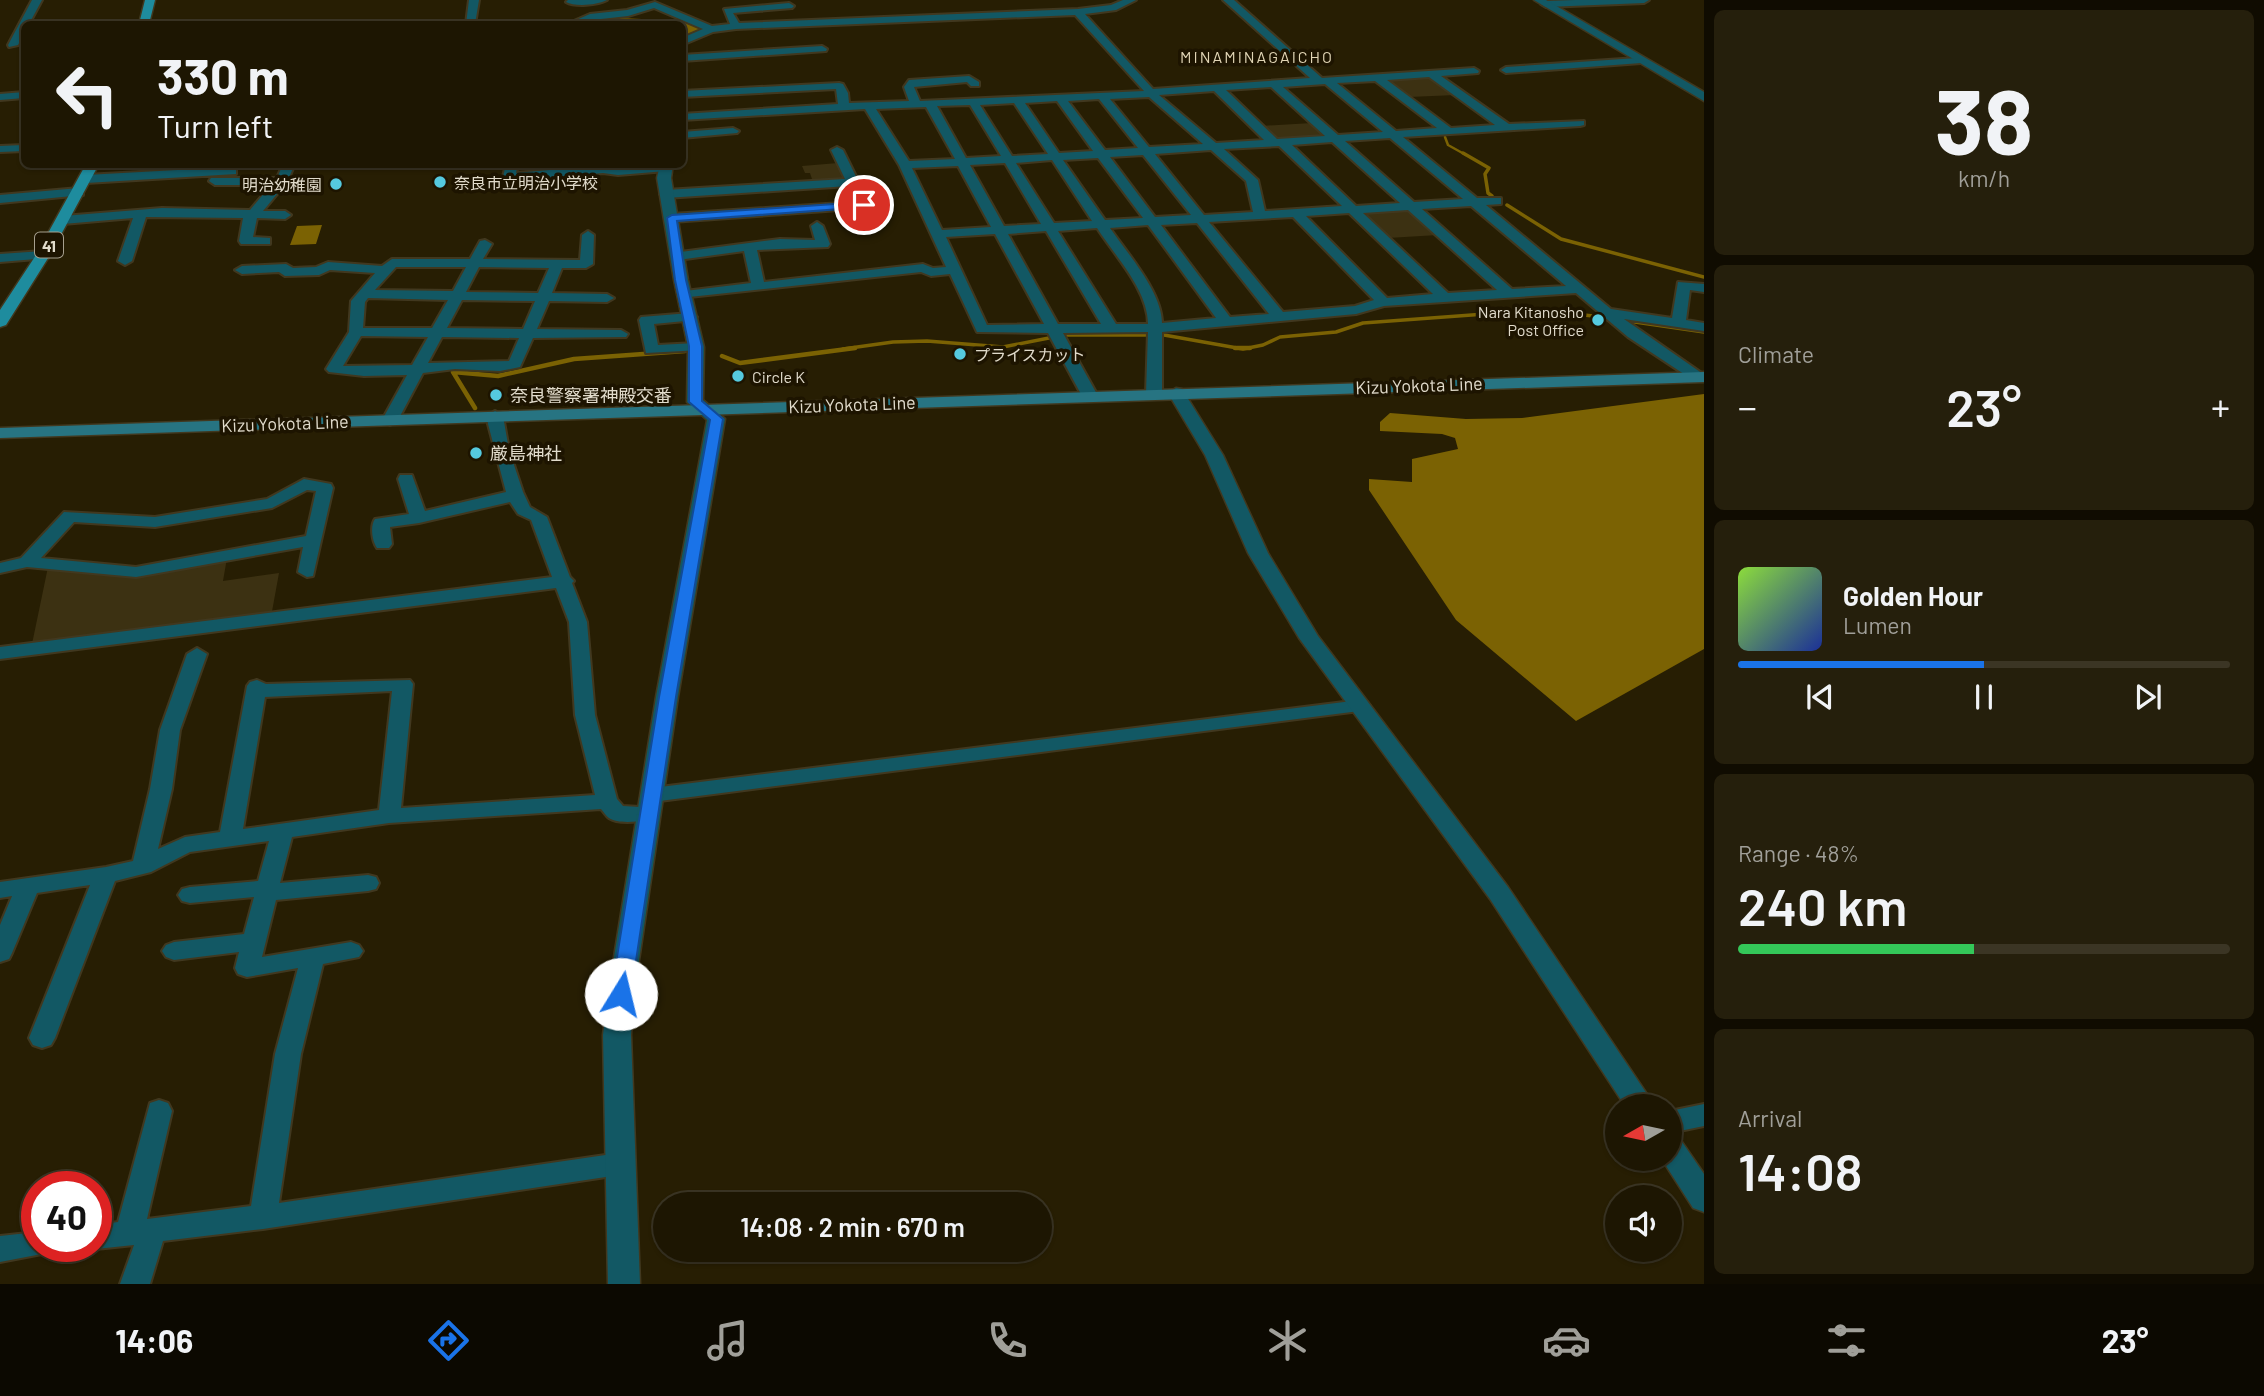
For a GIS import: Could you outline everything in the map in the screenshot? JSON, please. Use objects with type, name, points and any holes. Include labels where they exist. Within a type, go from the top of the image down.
[{"type":"main road","points":[[145,21],[150,0]]},
{"type":"main road","name":"41","points":[[0,322],[7,300],[43,255],[91,168]]},
{"type":"main road","name":"Kizu Yokota Line","points":[[0,433],[1701,377]]},
{"type":"street","points":[[26,21],[37,0]]},
{"type":"street","points":[[471,21],[474,0]]},
{"type":"street","points":[[571,2],[602,0]]},
{"type":"street","points":[[686,40],[711,29],[736,26],[1078,12],[1113,8],[1131,0]]},
{"type":"street","points":[[1228,0],[1612,316],[1701,377]]},
{"type":"street","points":[[1543,2],[1644,0]]},
{"type":"street","points":[[629,2],[647,7]]},
{"type":"street","points":[[1543,2],[1704,97]]},
{"type":"street","points":[[580,21],[590,17],[628,13],[655,5],[711,29]]},
{"type":"street","points":[[736,26],[727,11],[789,6]]},
{"type":"street","points":[[1078,12],[1152,93],[1251,180],[1260,215]]},
{"type":"street","points":[[13,45],[21,30]]},
{"type":"street","points":[[699,35],[808,31]]},
{"type":"street","points":[[686,58],[822,49]]},
{"type":"street","points":[[1506,70],[1637,61]]},
{"type":"street","points":[[686,103],[844,101],[870,108],[1061,99],[1474,71]]},
{"type":"street","points":[[1431,74],[1507,128]]},
{"type":"street","points":[[1377,77],[1448,131]]},
{"type":"street","points":[[916,106],[909,87],[913,82],[969,79],[975,84]]},
{"type":"street","points":[[1274,84],[1509,294]]},
{"type":"street","points":[[686,94],[839,86],[844,101]]},
{"type":"street","points":[[1217,88],[1445,298]]},
{"type":"street","points":[[884,91],[888,107]]},
{"type":"street","points":[[0,97],[21,95]]},
{"type":"street","points":[[1102,96],[1279,317]]},
{"type":"street","points":[[1061,99],[1226,322]]},
{"type":"street","points":[[686,117],[844,101]]},
{"type":"street","points":[[1018,101],[1149,296],[1155,313],[1155,333],[1165,393],[1214,455],[1258,553],[1287,605],[1499,893],[1634,1094]]},
{"type":"street","points":[[974,103],[1111,328]]},
{"type":"street","points":[[931,105],[1090,396]]},
{"type":"street","points":[[870,108],[905,165],[982,329],[1056,333],[1111,328],[1155,333],[1226,322],[1356,310],[1383,303],[1579,289]]},
{"type":"street","points":[[905,165],[1216,149],[1277,142],[1580,123]]},
{"type":"street","points":[[686,135],[733,131]]},
{"type":"street","points":[[0,149],[21,148]]},
{"type":"street","points":[[672,218],[864,205],[837,150]]},
{"type":"street","points":[[265,241],[246,242],[249,219],[281,182],[287,168]]},
{"type":"street","points":[[511,168],[509,177],[593,168]]},
{"type":"street","points":[[606,168],[618,171],[647,168]]},
{"type":"street","points":[[624,1284],[617,1035],[650,804],[716,419],[695,402],[695,346],[666,194],[666,168]]},
{"type":"street","points":[[0,199],[83,186],[232,171]]},
{"type":"street","points":[[180,182],[281,182]]},
{"type":"street","points":[[666,194],[853,182]]},
{"type":"street","points":[[938,234],[1497,201]]},
{"type":"street","points":[[125,261],[141,213]]},
{"type":"street","points":[[63,220],[141,213],[285,215]]},
{"type":"street","points":[[1297,214],[1383,303]]},
{"type":"street","points":[[678,256],[780,243],[823,244],[817,226]]},
{"type":"street","points":[[557,265],[515,363],[501,368],[458,365],[418,370],[334,369],[356,332],[358,300],[392,263],[586,264],[588,235]]},
{"type":"street","points":[[390,420],[485,244]]},
{"type":"street","points":[[750,247],[758,286]]},
{"type":"street","points":[[0,258],[43,255]]},
{"type":"street","points":[[242,269],[286,268],[285,272],[319,271],[328,266],[385,270]]},
{"type":"street","points":[[685,295],[923,268],[931,272],[955,270]]},
{"type":"street","points":[[1678,323],[1683,285],[1704,288]]},
{"type":"street","points":[[362,294],[607,298]]},
{"type":"street","points":[[1612,316],[1704,327]]},
{"type":"street","points":[[690,317],[646,320],[651,350],[695,346]]},
{"type":"street","points":[[356,332],[621,334]]},
{"type":"street","points":[[495,416],[499,441],[516,495],[523,510],[538,517],[579,622],[585,715],[607,801],[617,813],[650,804],[1360,706]]},
{"type":"street","points":[[406,480],[419,518]]},
{"type":"street","points":[[27,562],[70,516],[155,522],[272,503],[304,484],[325,488],[307,572]]},
{"type":"street","points":[[383,544],[381,523],[419,518],[516,495]]},
{"type":"street","points":[[0,568],[27,562],[136,572],[313,540]]},
{"type":"street","points":[[0,653],[565,581]]},
{"type":"street","points":[[143,866],[161,789],[170,730],[197,654]]},
{"type":"street","points":[[230,840],[257,689],[403,684],[388,816]]},
{"type":"street","points":[[0,890],[106,875],[143,866],[184,845],[388,816],[607,801]]},
{"type":"street","points":[[282,833],[247,968],[351,951]]},
{"type":"street","points":[[42,1038],[106,875]]},
{"type":"street","points":[[190,895],[368,883]]},
{"type":"street","points":[[0,953],[28,886]]},
{"type":"street","points":[[174,951],[253,942]]},
{"type":"street","points":[[263,1217],[288,1054],[313,957]]},
{"type":"street","points":[[135,1284],[159,1111]]},
{"type":"street","points":[[1682,1120],[1704,1115]]},
{"type":"street","points":[[112,1235],[263,1217],[619,1164]]},
{"type":"street","points":[[1682,1166],[1704,1199]]},
{"type":"street","points":[[0,1249],[21,1246]]},
{"type":"shaded area","points":[[620,18],[685,21],[593,21]]},
{"type":"shaded area","points":[[686,22],[700,29],[701,32],[686,39]]},
{"type":"shaded area","points":[[1431,77],[1456,95],[1409,97],[1386,79]]},
{"type":"shaded area","points":[[1312,123],[1326,135],[1324,138],[1283,139],[1261,126]]},
{"type":"shaded area","points":[[838,163],[845,178],[840,181],[813,182],[810,173],[805,173],[802,166]]},
{"type":"shaded area","points":[[1410,210],[1438,235],[1388,238],[1362,214]]},
{"type":"shaded area","points":[[322,225],[316,244],[290,245],[297,226]]},
{"type":"shaded area","points":[[1704,394],[1704,649],[1576,721],[1456,620],[1369,490],[1369,479],[1412,482],[1412,459],[1458,449],[1455,438],[1442,434],[1380,431],[1380,422],[1390,413],[1466,419],[1522,418]]},
{"type":"shaded area","points":[[227,558],[223,581],[279,573],[271,617],[32,644],[48,567],[136,574]]},
{"type":"waterway","points":[[1445,137],[1448,145],[1466,155]]},
{"type":"waterway","points":[[1463,153],[1489,168],[1485,174],[1488,193],[1492,196]]},
{"type":"waterway","points":[[1507,205],[1561,239],[1704,277]]},
{"type":"waterway","points":[[1248,348],[1280,337],[1336,332],[1363,323],[1539,310],[1611,318]]},
{"type":"waterway","points":[[1621,320],[1704,332]]},
{"type":"waterway","points":[[843,349],[893,342],[927,341],[1003,347],[1064,335],[1164,335],[1237,348]]},
{"type":"waterway","points":[[722,356],[740,363],[855,348]]},
{"type":"waterway","points":[[1237,348],[1248,348]]},
{"type":"waterway","points":[[1237,348],[1248,348]]},
{"type":"waterway","points":[[475,408],[453,372],[498,376],[574,359],[685,351]]},
{"type":"place","name":"奈良市立明治小学校","points":[[440,182]]},
{"type":"place","name":"明治幼稚園","points":[[336,184]]},
{"type":"place","name":"Nara Kitanosho Post Office","points":[[1598,320]]},
{"type":"place","name":"プライスカット","points":[[960,354]]},
{"type":"place","name":"Circle K","points":[[738,376]]},
{"type":"place","name":"奈良警察署神殿交番","points":[[496,395]]},
{"type":"place","name":"厳島神社","points":[[476,453]]},
{"type":"district","name":"MINAMINAGAICHO","points":[[1257,56]]},
{"type":"route","points":[[621,994],[667,697],[716,419],[695,402],[695,346],[681,280],[672,218],[864,205]]}]
